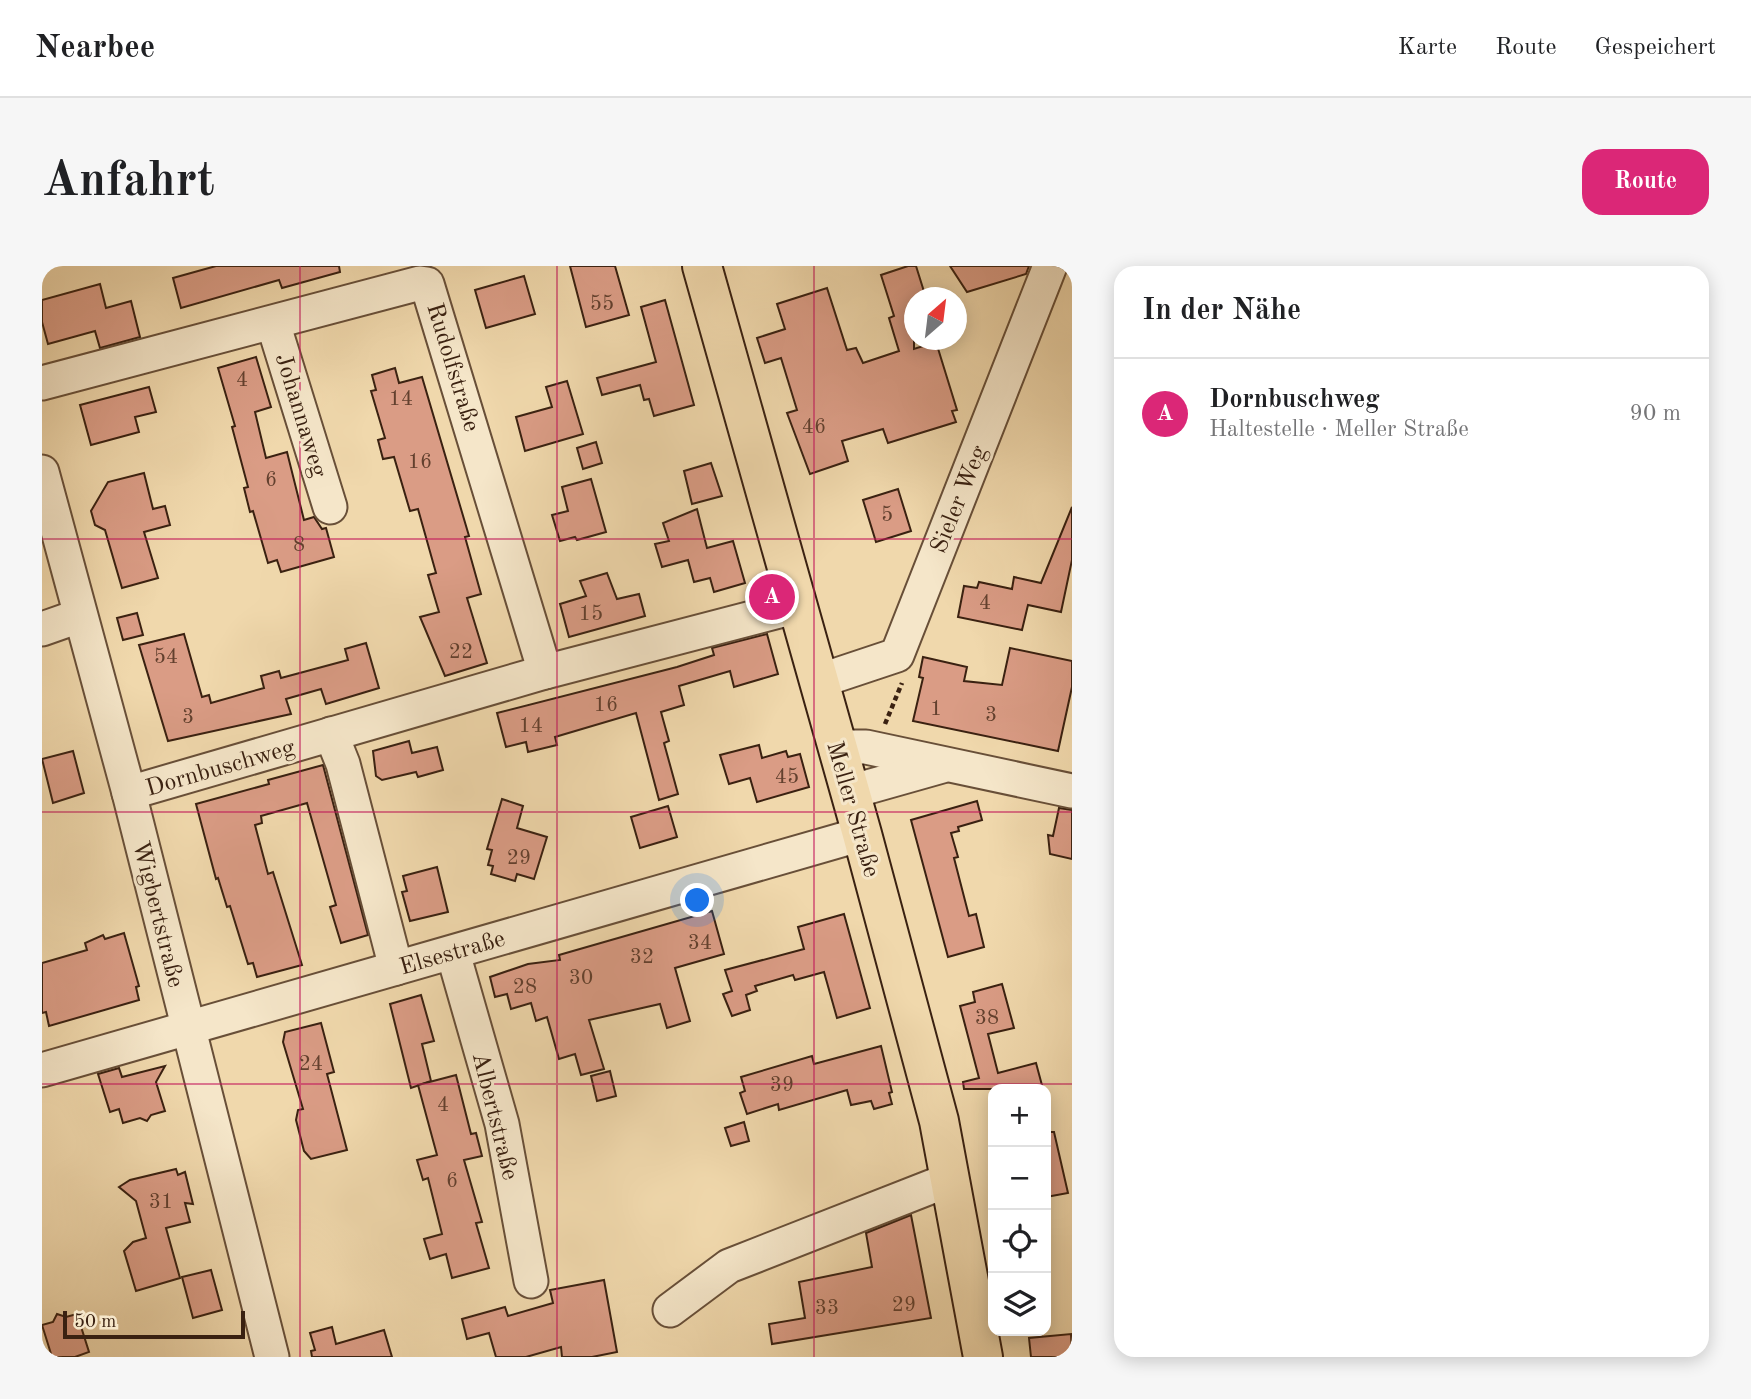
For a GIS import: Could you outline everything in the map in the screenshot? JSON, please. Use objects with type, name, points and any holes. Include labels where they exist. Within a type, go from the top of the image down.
[{"type":"main road","name":"Meller Straße","points":[[702,266],[862,834],[939,1121],[983,1357]]},
{"type":"street","name":"Sieler Weg","points":[[897,655],[1050,266]]},
{"type":"street","name":"Rudolfstraße","points":[[42,383],[420,283],[427,284],[545,672]]},
{"type":"street","name":"Johannaweg","points":[[273,323],[330,507]]},
{"type":"street","name":"Wigbertstraße","points":[[42,472],[128,793],[272,1357]]},
{"type":"street","name":"Dornbuschweg","points":[[128,793],[545,672],[798,606]]},
{"type":"street","points":[[42,629],[79,616]]},
{"type":"street","points":[[819,681],[897,655]]},
{"type":"street","points":[[331,734],[343,764],[396,968]]},
{"type":"street","points":[[837,747],[874,749],[1072,791]]},
{"type":"street","points":[[850,792],[946,764]]},
{"type":"street","name":"Elsestraße","points":[[42,1070],[862,834]]},
{"type":"street","name":"Albertstraße","points":[[453,953],[502,1124],[531,1281]]},
{"type":"street","points":[[670,1310],[729,1266],[951,1179]]},
{"type":"path","points":[[874,749],[902,681],[897,655]]},
{"type":"building","points":[[216,266],[339,266],[340,272],[282,288],[279,280],[181,308],[173,278]]},
{"type":"building","points":[[570,266],[615,266],[629,315],[586,327]]},
{"type":"building","points":[[916,266],[923,287],[904,287],[904,350],[938,350],[957,410],[952,411],[956,422],[888,443],[883,429],[842,441],[848,461],[810,474],[787,413],[797,410],[781,358],[765,363],[757,338],[785,329],[777,304],[827,288],[847,350],[856,348],[863,363],[899,351],[889,318],[894,316],[881,275]]},
{"type":"building","points":[[950,266],[1029,266],[1026,274],[967,292],[967,287],[964,287]]},
{"type":"building","points":[[524,276],[535,314],[486,328],[475,290]]},
{"type":"building","points":[[100,284],[106,308],[131,301],[140,337],[100,348],[95,331],[48,344],[42,322],[42,300]]},
{"type":"building","points":[[665,300],[694,405],[654,416],[649,399],[644,400],[640,385],[602,395],[597,378],[656,362],[641,307]]},
{"type":"building","points":[[256,357],[271,407],[255,412],[266,458],[287,452],[304,520],[314,517],[322,529],[326,528],[334,557],[281,572],[277,560],[268,563],[253,511],[250,512],[244,488],[248,487],[232,427],[235,426],[218,368]]},
{"type":"building","points":[[395,368],[399,383],[422,377],[469,536],[465,537],[481,594],[467,598],[487,663],[445,676],[420,617],[439,612],[428,575],[436,573],[418,509],[410,511],[394,457],[383,459],[378,440],[385,438],[371,391],[376,390],[372,375]]},
{"type":"building","points":[[567,381],[583,434],[525,451],[516,417],[552,407],[546,387]]},
{"type":"building","points":[[149,387],[156,412],[135,417],[139,432],[91,445],[80,405]]},
{"type":"building","points":[[596,442],[602,463],[583,469],[577,448]]},
{"type":"building","points":[[711,463],[722,496],[692,504],[684,471]]},
{"type":"building","points":[[144,473],[153,509],[165,506],[170,525],[144,532],[158,578],[122,588],[105,530],[95,525],[91,511],[108,482]]},
{"type":"building","points":[[591,479],[606,532],[577,540],[575,537],[560,541],[552,515],[568,511],[562,487]]},
{"type":"building","points":[[898,489],[911,531],[876,542],[863,500]]},
{"type":"building","points":[[1072,507],[1072,560],[1061,612],[1028,605],[1022,630],[958,617],[964,586],[977,588],[979,582],[1012,589],[1014,577],[1041,583]]},
{"type":"building","points":[[697,509],[707,548],[733,541],[745,583],[714,592],[710,578],[694,582],[688,560],[662,567],[655,544],[669,541],[663,523]]},
{"type":"building","points":[[607,573],[617,599],[639,594],[645,616],[569,637],[560,604],[586,596],[580,581]]},
{"type":"building","points":[[137,613],[143,635],[123,640],[117,618]]},
{"type":"building","points":[[184,634],[202,697],[209,695],[211,703],[264,688],[261,676],[279,671],[281,678],[348,660],[345,649],[366,643],[379,688],[326,704],[321,689],[286,699],[291,714],[168,741],[139,645]]},
{"type":"building","points":[[767,634],[778,674],[734,687],[730,671],[679,686],[684,705],[661,712],[669,741],[664,743],[678,794],[659,800],[636,713],[555,737],[557,745],[528,752],[526,742],[506,747],[497,713],[677,667],[714,655],[712,648]]},
{"type":"building","points":[[1010,648],[1072,661],[1072,687],[1058,751],[913,721],[923,678],[919,677],[923,657],[967,667],[964,681],[1002,685]]},
{"type":"building","points":[[409,741],[412,753],[437,747],[443,770],[418,777],[416,772],[382,780],[376,776],[373,751]]},
{"type":"building","points":[[759,745],[762,758],[786,751],[788,757],[800,754],[809,787],[757,802],[750,778],[729,784],[720,755]]},
{"type":"building","points":[[73,751],[84,793],[53,803],[42,759]]},
{"type":"building","points":[[323,765],[368,935],[341,943],[330,907],[336,905],[307,803],[261,816],[262,823],[255,825],[268,874],[273,872],[302,965],[257,977],[253,963],[248,964],[230,906],[227,907],[218,878],[216,879],[196,804],[269,784],[268,780]]},
{"type":"building","points":[[502,799],[523,806],[517,828],[547,837],[534,879],[517,874],[515,881],[491,874],[493,866],[488,865],[492,850],[487,849]]},
{"type":"building","points":[[977,801],[982,820],[958,827],[959,831],[951,833],[958,857],[954,858],[969,916],[976,914],[984,947],[948,957],[911,820]]},
{"type":"building","points":[[668,806],[677,837],[640,848],[631,817]]},
{"type":"building","points":[[1059,808],[1072,810],[1072,859],[1050,854],[1048,835],[1053,836]]},
{"type":"building","points":[[437,867],[448,912],[410,921],[402,892],[407,891],[403,876]]},
{"type":"building","points":[[712,911],[724,954],[675,968],[690,1021],[667,1028],[660,1004],[589,1020],[604,1069],[581,1075],[575,1054],[559,1059],[547,1017],[536,1021],[531,1003],[511,1009],[507,994],[495,997],[490,977],[528,964],[560,960],[559,955]]},
{"type":"building","points":[[844,914],[870,1008],[837,1018],[824,972],[795,980],[793,975],[755,986],[757,991],[746,995],[750,1010],[732,1016],[723,994],[732,991],[725,970],[804,949],[798,927]]},
{"type":"building","points":[[124,933],[139,986],[136,987],[139,1000],[49,1026],[46,1012],[42,1013],[42,963],[87,950],[85,943],[103,935],[105,939]]},
{"type":"building","points":[[1002,984],[1014,1028],[988,1034],[998,1073],[1036,1063],[1042,1084],[988,1084],[988,1089],[964,1089],[963,1082],[979,1078],[960,1006],[975,1002],[973,992]]},
{"type":"building","points":[[421,995],[434,1041],[422,1044],[431,1081],[411,1088],[390,1004]]},
{"type":"building","points":[[321,1023],[334,1072],[327,1074],[347,1150],[311,1159],[304,1151],[296,1120],[298,1110],[303,1109],[283,1042],[285,1032]]},
{"type":"building","points":[[881,1046],[892,1092],[889,1093],[892,1104],[874,1109],[871,1101],[851,1105],[847,1090],[779,1110],[778,1104],[747,1114],[740,1093],[745,1091],[741,1077],[812,1056],[814,1064]]},
{"type":"building","points":[[165,1066],[156,1082],[165,1111],[151,1115],[147,1121],[140,1118],[123,1123],[119,1109],[110,1112],[98,1074],[119,1068],[122,1077]]},
{"type":"building","points":[[610,1071],[616,1096],[597,1101],[591,1076]]},
{"type":"building","points":[[456,1075],[471,1134],[476,1133],[482,1156],[464,1160],[482,1222],[476,1223],[489,1268],[452,1278],[446,1254],[430,1259],[424,1239],[442,1234],[428,1178],[423,1180],[417,1160],[437,1155],[418,1085]]},
{"type":"building","points":[[744,1122],[749,1141],[731,1146],[725,1128]]},
{"type":"building","points":[[1051,1132],[1054,1132],[1068,1193],[1051,1196]]},
{"type":"building","points":[[176,1169],[178,1175],[185,1172],[193,1204],[185,1203],[190,1222],[166,1228],[180,1278],[136,1291],[124,1251],[133,1242],[146,1238],[136,1201],[119,1187],[130,1180]]},
{"type":"building","points":[[911,1215],[931,1318],[772,1344],[769,1324],[805,1318],[799,1282],[872,1267],[866,1233]]},
{"type":"building","points":[[211,1270],[222,1310],[193,1318],[182,1277]]},
{"type":"building","points":[[604,1280],[617,1352],[592,1357],[562,1357],[561,1347],[526,1357],[496,1357],[489,1333],[467,1339],[462,1319],[505,1307],[508,1316],[553,1303],[550,1290]]},
{"type":"building","points":[[57,1314],[66,1317],[77,1314],[89,1352],[75,1357],[52,1357],[42,1325],[53,1322]]},
{"type":"building","points":[[332,1327],[336,1344],[384,1330],[392,1357],[312,1357],[311,1351],[315,1350],[310,1333]]},
{"type":"building","points":[[1071,1334],[1072,1357],[1031,1357],[1029,1338]]},
{"type":"place","name":"Dornbuschweg","points":[[772,597]]}]
